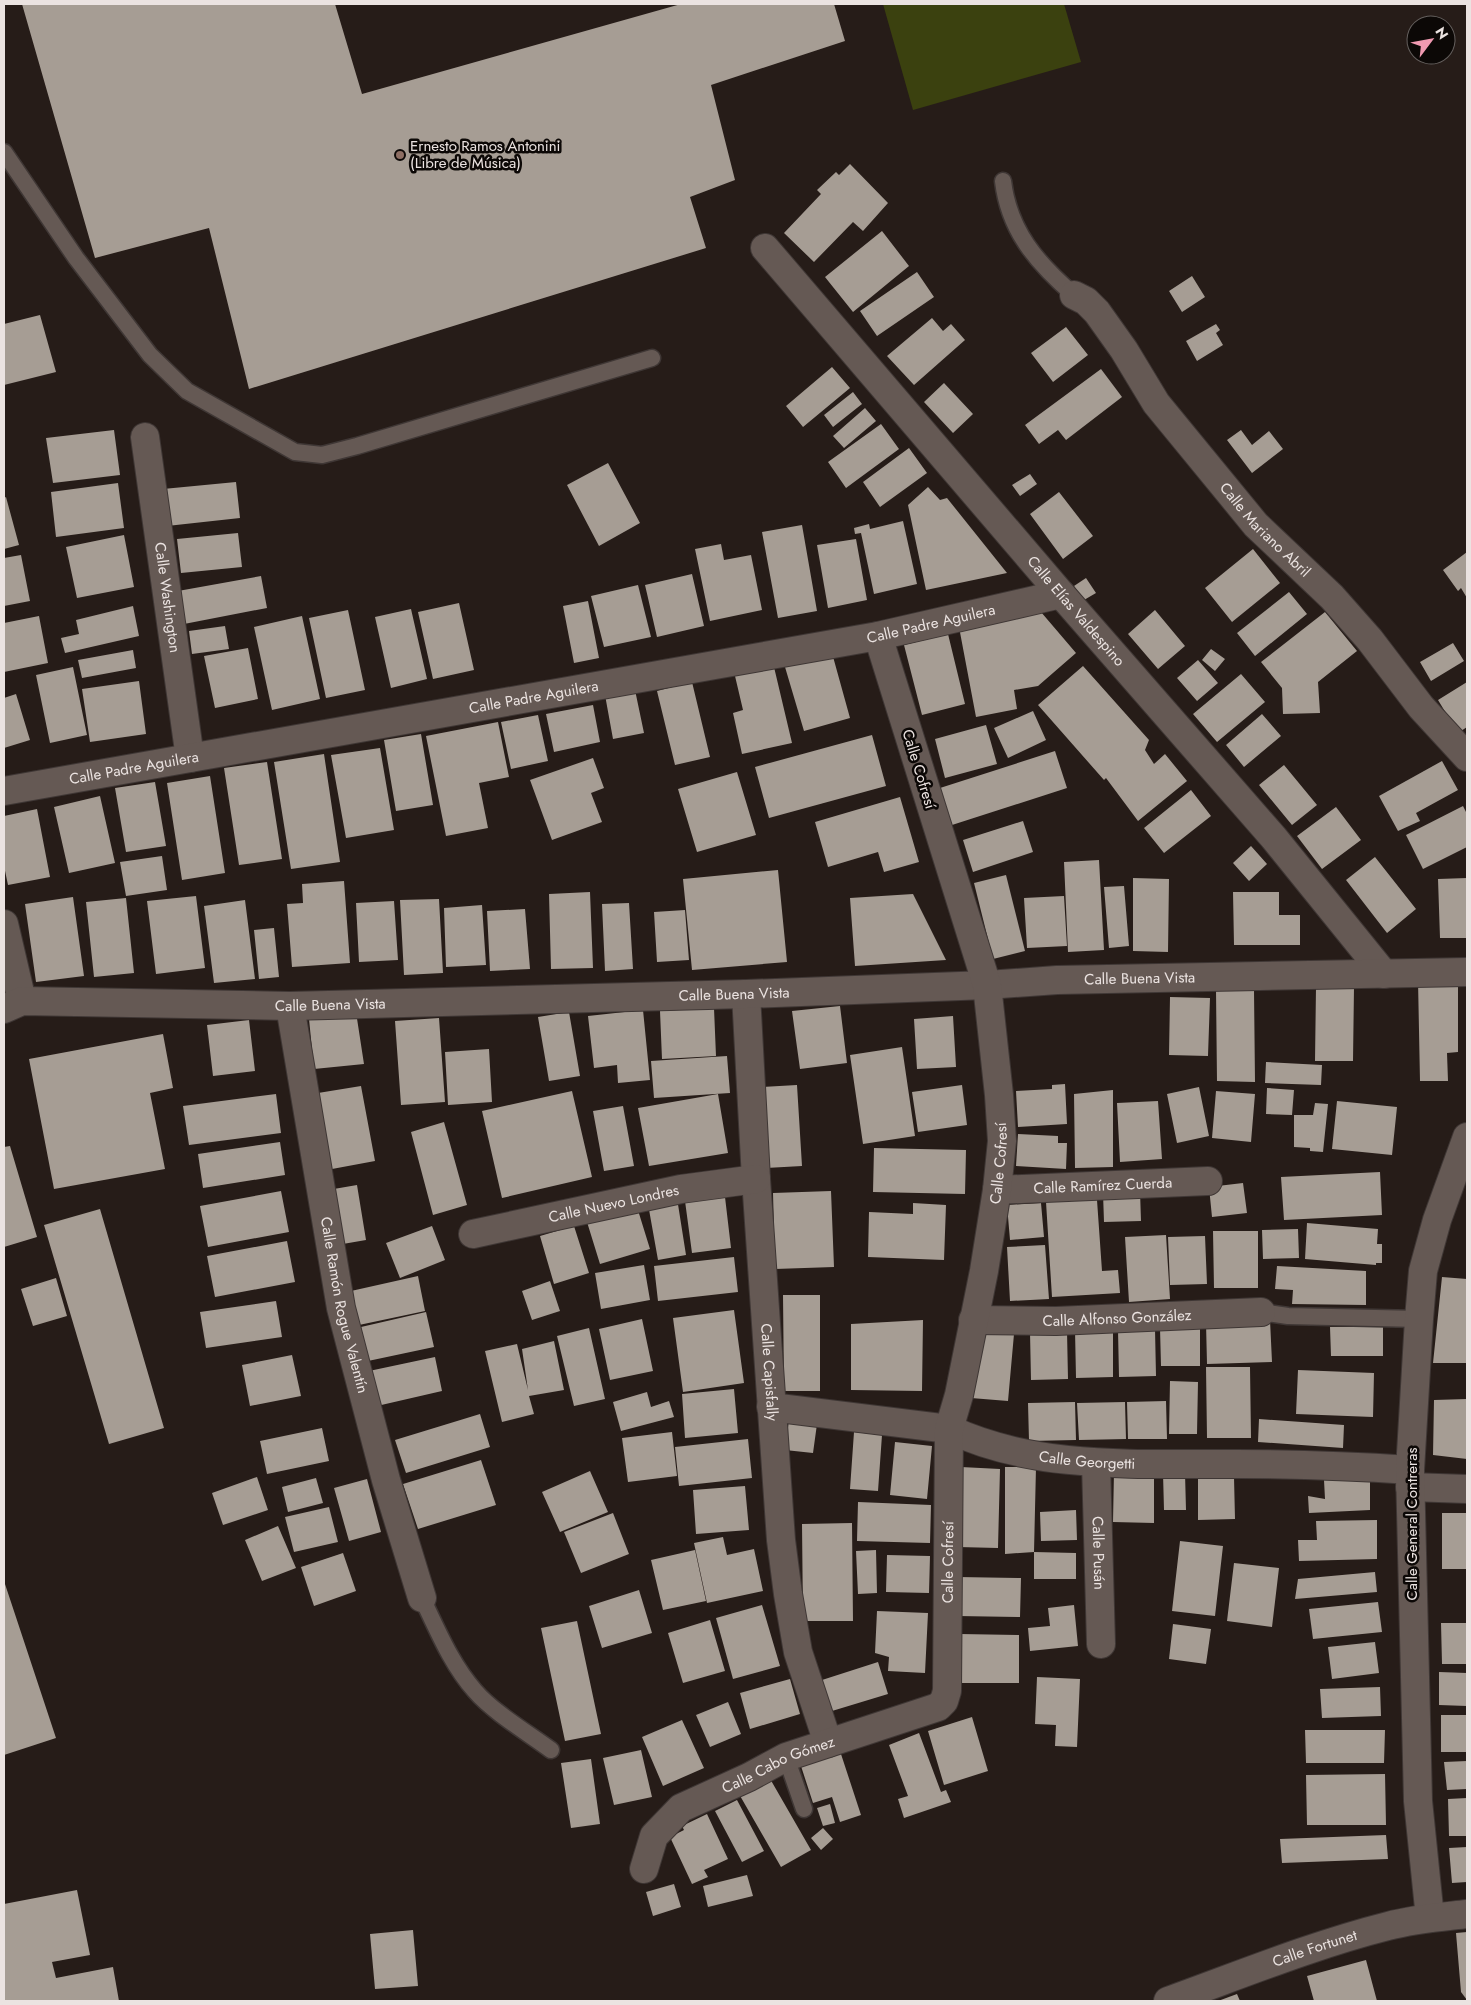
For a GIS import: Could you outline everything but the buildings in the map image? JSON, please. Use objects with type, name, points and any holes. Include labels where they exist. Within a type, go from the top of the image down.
[{"type":"street","name":"Calle Elías Valdespino","points":[[765,248],[1061,594],[1274,838],[1384,974]]},
{"type":"street","name":"Calle Mariano Abril","points":[[1074,295],[1086,301],[1097,312],[1124,350],[1156,403],[1256,525],[1332,597],[1370,640],[1421,707],[1467,757]]},
{"type":"street","name":"Calle Washington","points":[[145,438],[190,758]]},
{"type":"street","name":"Calle Padre Aguilera","points":[[4,792],[878,636],[1061,594]]},
{"type":"street","name":"Calle Cofresí","points":[[878,636],[987,985],[1002,1141],[997,1190],[984,1272],[959,1395],[949,1429],[947,1691],[944,1701]]},
{"type":"street","points":[[4,924],[13,1005]]},
{"type":"street","name":"Calle Buena Vista","points":[[13,1005],[290,1006],[746,994],[987,985],[1057,980],[1467,972]]},
{"type":"street","name":"Calle Capisfally","points":[[746,994],[770,1407],[781,1540],[798,1652],[828,1743]]},
{"type":"street","name":"Calle Ramón Rogue Valentín","points":[[290,1006],[341,1308],[386,1480],[422,1598]]},
{"type":"street","name":"Calle General Contreras","points":[[1430,1918],[1418,1801],[1410,1478],[1423,1271],[1437,1220],[1467,1137]]},
{"type":"street","name":"Calle Nuevo Londres","points":[[473,1234],[681,1189],[756,1179]]},
{"type":"street","name":"Calle Ramírez Cuerda","points":[[997,1190],[1208,1181]]},
{"type":"street","name":"Calle Alfonso González","points":[[973,1320],[1056,1321],[1261,1312]]},
{"type":"street","name":"Calle Georgetti","points":[[770,1407],[949,1429],[972,1440],[1042,1457],[1096,1463],[1305,1464],[1410,1478],[1467,1488]]},
{"type":"street","name":"Calle Pusán","points":[[1096,1463],[1102,1644]]},
{"type":"street","name":"Calle Cabo Gómez","points":[[644,1869],[654,1836],[681,1808],[749,1777],[786,1757],[938,1707],[944,1701]]},
{"type":"street","name":"Calle Fortunet","points":[[1168,2001],[1277,1961],[1370,1931],[1430,1918],[1467,1914]]},
{"type":"lane","points":[[4,152],[76,258],[150,355],[187,391],[296,452],[322,454],[357,446],[652,358]]},
{"type":"lane","points":[[1003,182],[1014,226],[1035,258],[1074,295]]},
{"type":"lane","points":[[1261,1312],[1288,1316],[1419,1319]]},
{"type":"lane","points":[[422,1598],[451,1658],[476,1692],[509,1720],[551,1750]]},
{"type":"lane","points":[[786,1757],[804,1809]]},
{"type":"green space","points":[[883,4],[1064,4],[1081,62],[913,110]]},
{"type":"place","name":"Ernesto Ramos Antonini (Libre de Música)","points":[[400,155]]}]
